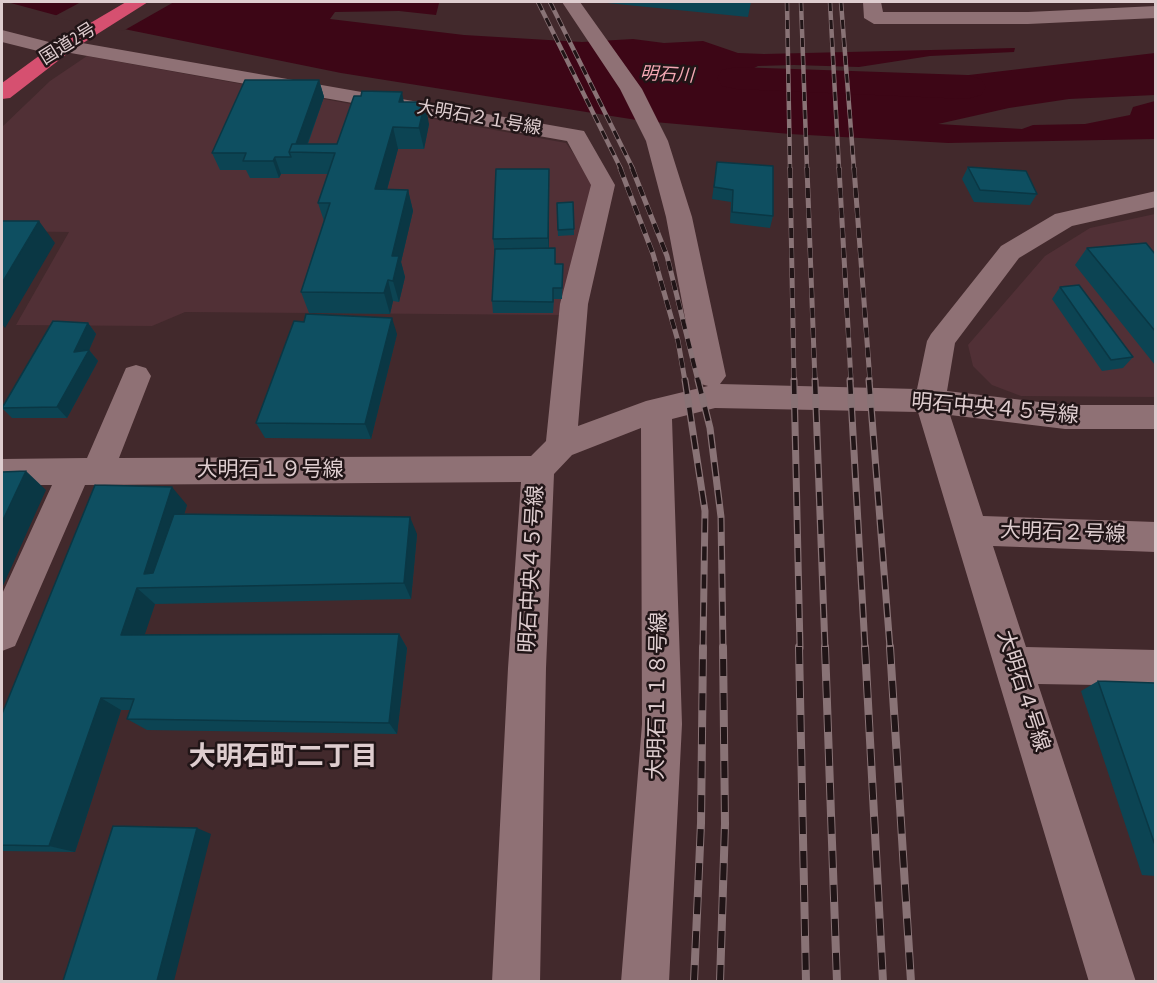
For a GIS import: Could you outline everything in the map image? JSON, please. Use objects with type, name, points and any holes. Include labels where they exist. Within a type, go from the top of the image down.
[{"type":"highway","name":"国道2号","points":[[2,93],[58,42],[115,2]]},
{"type":"highway","name":"国道2号","points":[[2,74],[58,42],[139,2]]},
{"type":"street","points":[[872,2],[874,18],[929,10],[1115,8],[1155,12]]},
{"type":"street","points":[[572,3],[631,89],[657,141],[679,217],[711,376]]},
{"type":"street","points":[[2,36],[58,42]]},
{"type":"street","name":"大明石２１号線","points":[[58,42],[576,136],[603,185],[574,304],[550,457]]},
{"type":"street","points":[[930,401],[941,341],[1010,252],[1064,220],[1155,199]]},
{"type":"street","points":[[2,634],[136,376]]},
{"type":"street","name":"明石中央４５号線","points":[[516,981],[527,668],[550,457],[656,410],[715,396],[930,401],[1065,417],[1155,417]]},
{"type":"street","name":"大明石４号線","points":[[930,401],[1113,981]]},
{"type":"street","name":"大明石１１８号線","points":[[645,981],[662,724],[656,410]]},
{"type":"street","name":"大明石１９号線","points":[[2,472],[86,472],[550,457]]},
{"type":"street","name":"大明石２号線","points":[[971,530],[1155,537]]},
{"type":"street","points":[[1015,665],[1155,668]]},
{"type":"shaded area","points":[[87,56],[566,143],[597,187],[563,315],[185,312],[152,326],[16,325],[69,232],[2,231],[2,127],[50,81]]},
{"type":"shaded area","points":[[1155,214],[1155,397],[1021,396],[992,385],[973,366],[968,345],[1045,256],[1090,228]]},
{"type":"water","points":[[7,2],[431,2],[439,3],[436,15],[399,11],[335,12],[330,19],[464,35],[582,42],[633,39],[664,43],[703,41],[738,53],[1015,48],[1014,52],[930,56],[859,67],[758,66],[748,71],[774,79],[876,86],[1155,53],[1155,95],[1069,99],[1009,108],[938,124],[1022,129],[1033,125],[1085,124],[1130,115],[1133,107],[1155,101],[1155,139],[948,143],[790,134],[643,121],[341,73],[55,15]]},
{"type":"pier","points":[[81,2],[174,2],[123,31],[53,17]]},
{"type":"building","points":[[245,80],[319,80],[296,144],[292,144],[289,152],[291,157],[275,157],[273,161],[243,161],[246,153],[212,153]]},
{"type":"building","points":[[362,91],[402,92],[399,102],[425,102],[419,128],[393,127],[375,189],[408,190],[392,256],[399,256],[393,281],[388,280],[384,293],[301,292],[330,203],[318,203],[335,153],[289,152],[292,144],[337,144],[354,96],[361,96]]},
{"type":"building","points":[[717,162],[773,166],[773,216],[732,212],[733,190],[714,187]]},
{"type":"building","points":[[968,167],[1026,171],[1037,194],[980,190]]},
{"type":"building","points":[[496,169],[549,169],[548,238],[493,239]]},
{"type":"building","points":[[573,202],[574,229],[558,230],[557,203]]},
{"type":"building","points":[[2,221],[39,221],[2,283]]},
{"type":"building","points":[[1146,243],[1155,254],[1155,331],[1087,248]]},
{"type":"building","points":[[555,248],[555,264],[563,264],[562,288],[553,288],[553,302],[492,301],[495,249]]},
{"type":"building","points":[[1079,285],[1133,357],[1111,360],[1060,287]]},
{"type":"building","points":[[306,314],[392,318],[365,424],[256,423],[294,321],[304,322]]},
{"type":"building","points":[[53,321],[88,323],[74,352],[89,350],[57,407],[2,408]]},
{"type":"building","points":[[26,471],[2,522],[2,472]]},
{"type":"building","points":[[95,485],[172,487],[144,574],[153,573],[174,514],[410,517],[404,583],[137,588],[121,635],[399,634],[389,723],[127,719],[134,699],[101,698],[49,846],[2,845],[2,714]]},
{"type":"building","points":[[1098,681],[1155,683],[1155,845]]},
{"type":"building","points":[[113,826],[197,828],[157,981],[63,981]]},
{"type":"waterway","name":"明石川","points":[[736,78],[967,87]]},
{"type":"railway","points":[[538,2],[621,169]]},
{"type":"railway","points":[[550,2],[633,169]]},
{"type":"railway","points":[[787,2],[790,169]]},
{"type":"railway","points":[[801,2],[807,169]]},
{"type":"railway","points":[[830,2],[839,169]]},
{"type":"railway","points":[[841,2],[854,169]]},
{"type":"railway","points":[[620,168],[653,254],[678,341],[685,381]]},
{"type":"railway","points":[[632,168],[667,256],[698,381]]},
{"type":"railway","points":[[790,168],[794,381]]},
{"type":"railway","points":[[807,168],[815,381]]},
{"type":"railway","points":[[839,168],[851,381]]},
{"type":"railway","points":[[854,168],[870,381]]},
{"type":"railway","points":[[685,380],[705,511],[703,648]]},
{"type":"railway","points":[[698,380],[710,428],[721,517],[723,648]]},
{"type":"railway","points":[[794,380],[800,648]]},
{"type":"railway","points":[[815,380],[825,648]]},
{"type":"railway","points":[[850,380],[865,648]]},
{"type":"railway","points":[[869,380],[890,648]]},
{"type":"railway","points":[[694,982],[701,823],[703,647]]},
{"type":"railway","points":[[720,982],[725,824],[723,647]]},
{"type":"railway","points":[[799,647],[806,982]]},
{"type":"railway","points":[[825,647],[837,982]]},
{"type":"railway","points":[[865,647],[883,982]]},
{"type":"railway","points":[[890,647],[911,982]]},
{"type":"district","name":"大明石町二丁目","points":[[283,757]]}]
